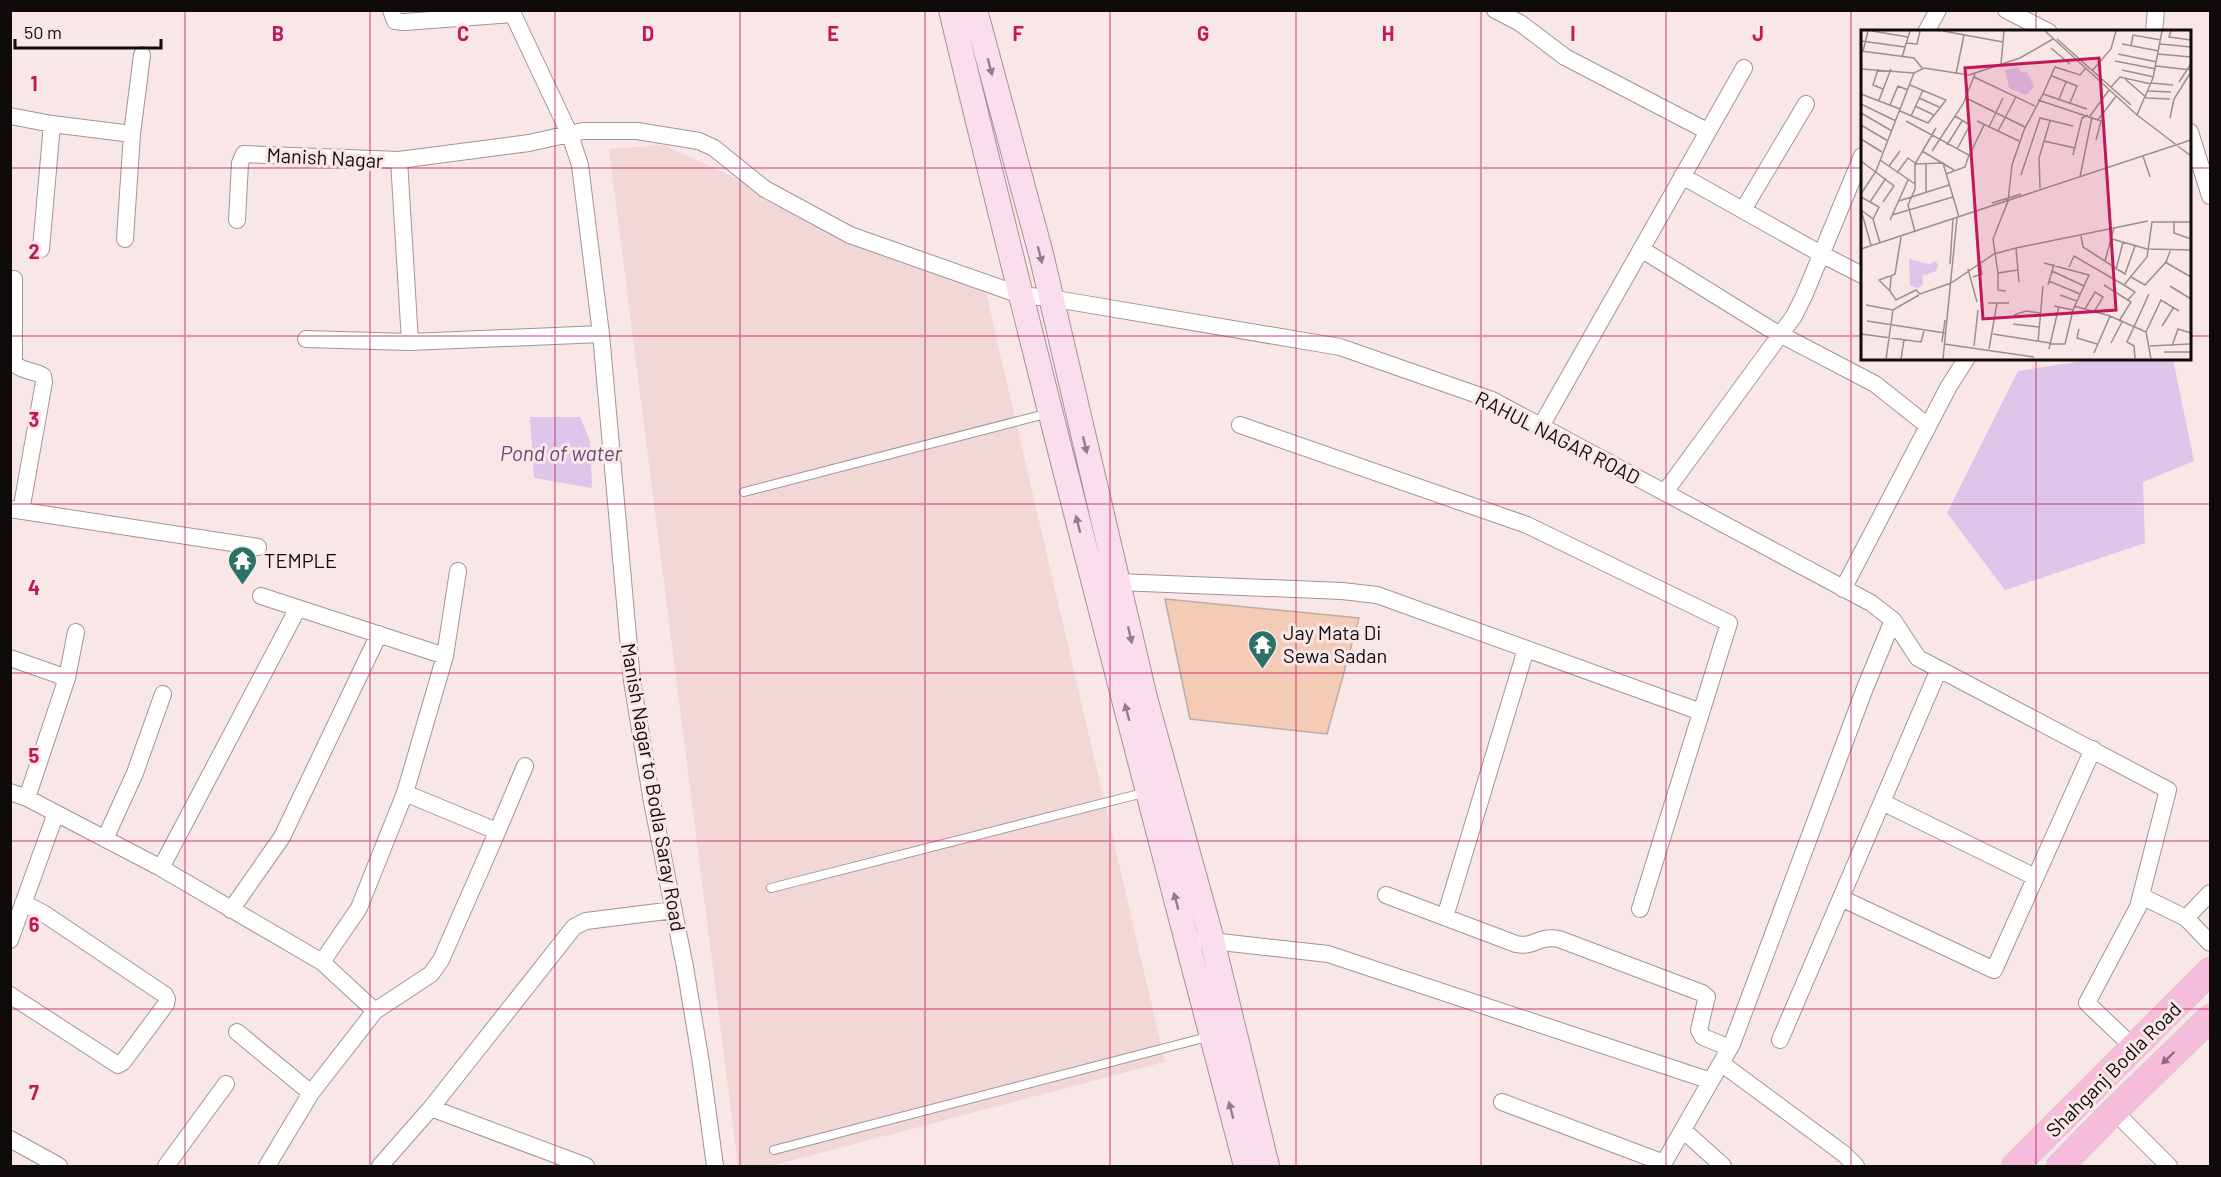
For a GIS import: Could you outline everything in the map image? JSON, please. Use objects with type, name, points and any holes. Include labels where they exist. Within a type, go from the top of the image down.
[{"type":"main road","points":[[951,10],[1049,413],[1246,1167]]},
{"type":"main road","points":[[975,10],[1041,254],[1145,698],[1212,940],[1267,1167]]},
{"type":"main road","name":"Shahganj Bodla Road","points":[[2015,1167],[2211,971]]},
{"type":"main road","name":"Shahganj Bodla Road","points":[[2060,1167],[2114,1111],[2211,1018]]},
{"type":"street","points":[[391,10],[395,21],[404,22],[512,12]]},
{"type":"street","points":[[1495,10],[1520,24],[1564,57],[1707,131]]},
{"type":"street","points":[[1927,30],[1938,10]]},
{"type":"street","points":[[2006,10],[2045,30]]},
{"type":"street","points":[[2154,30],[2156,10]]},
{"type":"street","name":"Manish Nagar to Bodla Saray Road","points":[[512,12],[576,133],[601,334],[632,681],[652,802],[701,1063],[715,1167]]},
{"type":"street","points":[[125,239],[132,134],[142,55]]},
{"type":"street","points":[[1541,426],[1743,68]]},
{"type":"street","points":[[1743,210],[1806,104]]},
{"type":"street","points":[[10,116],[132,134]]},
{"type":"street","points":[[40,249],[52,124]]},
{"type":"street","name":"RAHUL NAGAR ROAD","points":[[399,160],[529,143],[576,133],[637,131],[699,141],[714,147],[765,189],[850,235],[1020,295],[1050,298],[1340,347],[1491,400],[1871,603],[1893,620],[1918,658],[2168,790],[2141,896]]},
{"type":"street","points":[[2191,135],[2211,196]]},
{"type":"street","name":"Manish Nagar","points":[[237,220],[240,164],[244,154],[399,160],[410,342]]},
{"type":"street","points":[[1665,492],[1781,336],[1804,296],[1861,161]]},
{"type":"street","points":[[1682,176],[1861,274]]},
{"type":"street","points":[[1641,249],[1781,336],[1875,384],[1928,426]]},
{"type":"street","points":[[14,279],[14,363],[18,368],[43,376],[44,382],[16,510],[258,547]]},
{"type":"street","points":[[306,339],[410,342],[601,334]]},
{"type":"street","points":[[1843,589],[1949,386],[1966,360]]},
{"type":"street","points":[[1240,425],[1527,525],[1729,623],[1640,909]]},
{"type":"street","points":[[322,962],[359,908],[405,793],[445,656],[458,571]]},
{"type":"street","points":[[1118,582],[1362,592],[1377,595],[1701,712]]},
{"type":"street","points":[[261,596],[445,656]]},
{"type":"street","points":[[161,868],[298,608]]},
{"type":"street","points":[[1502,1102],[1663,1165],[1730,1048],[1865,688],[1893,620]]},
{"type":"street","points":[[76,632],[67,678],[19,795],[161,868],[322,962],[375,1011]]},
{"type":"street","points":[[231,910],[282,837],[379,634]]},
{"type":"street","points":[[1445,918],[1526,649]]},
{"type":"street","points":[[10,658],[67,678]]},
{"type":"street","points":[[1780,1040],[1939,669]]},
{"type":"street","points":[[105,838],[135,773],[163,694]]},
{"type":"street","points":[[1841,898],[1994,970],[2093,749]]},
{"type":"street","points":[[267,1167],[311,1093],[375,1011],[431,974],[441,960],[525,766]]},
{"type":"street","points":[[405,793],[494,830],[495,837]]},
{"type":"street","points":[[1882,802],[2035,877]]},
{"type":"street","points":[[10,940],[56,813]]},
{"type":"street","points":[[2186,918],[2211,893]]},
{"type":"street","points":[[1386,896],[1523,946],[1546,937],[1559,939],[1702,993],[1707,997],[1699,1030],[1708,1039],[1730,1048]]},
{"type":"street","points":[[2134,1048],[2087,1003],[2138,907],[2141,896],[2186,918],[2211,943]]},
{"type":"street","points":[[10,995],[118,1065],[123,1062],[166,1004],[167,999],[165,995],[44,913],[24,903]]},
{"type":"street","points":[[380,1167],[431,1108],[574,927],[586,921],[674,910]]},
{"type":"street","points":[[1186,940],[1212,940],[1328,954],[1711,1081]]},
{"type":"street","points":[[237,1032],[311,1093]]},
{"type":"street","points":[[1721,1063],[1844,1154],[1856,1167]]},
{"type":"street","points":[[173,1164],[226,1084]]},
{"type":"street","points":[[431,1108],[586,1167]]},
{"type":"street","points":[[2114,1111],[2169,1167]]},
{"type":"street","points":[[1683,1130],[1723,1167]]},
{"type":"street","points":[[10,1139],[59,1167]]},
{"type":"lane","points":[[744,492],[1049,413]]},
{"type":"lane","points":[[771,888],[1148,792]]},
{"type":"lane","points":[[774,1150],[1211,1036]]},
{"type":"shaded area","points":[[664,145],[986,293],[1165,1062],[771,1166],[738,1166],[609,149]]},
{"type":"water","points":[[2090,360],[2173,360],[2194,461],[2143,482],[2145,543],[2005,590],[1947,513],[2018,371]]},
{"type":"water","name":"Pond of water","points":[[530,417],[580,417],[590,441],[592,488],[534,478]]},
{"type":"building","name":"Jay Mata Di Sewa Sadan","points":[[1165,599],[1359,618],[1327,734],[1190,719]]},
{"type":"place","name":"TEMPLE","points":[[243,586]]},
{"type":"place","name":"Jay Mata Di Sewa Sadan","points":[[1262,670]]}]
